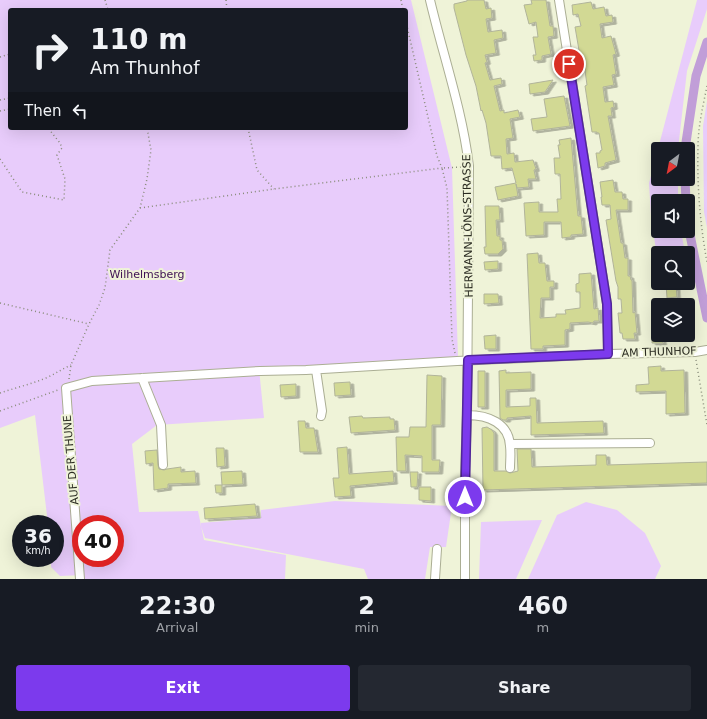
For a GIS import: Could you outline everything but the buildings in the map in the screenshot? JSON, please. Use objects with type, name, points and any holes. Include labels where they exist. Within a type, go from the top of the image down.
[{"type":"street","name":"HERMANN-LÖNS-STRASSE","points":[[430,0],[458,106],[469,166],[468,360],[465,472],[466,579]]},
{"type":"street","points":[[559,0],[607,304],[608,354]]},
{"type":"street","name":"AM THUNHOF","points":[[468,360],[696,352],[707,350]]},
{"type":"street","points":[[68,387],[92,381],[260,371],[316,370],[468,360]]},
{"type":"street","points":[[316,370],[323,414]]},
{"type":"street","points":[[142,378],[161,425],[163,465]]},
{"type":"street","name":"AUF DER THUNE","points":[[68,387],[80,579]]},
{"type":"street","points":[[467,415],[490,418],[506,430],[510,444],[510,468]]},
{"type":"street","points":[[510,444],[650,443]]},
{"type":"street","points":[[434,579],[437,549]]},
{"type":"path","points":[[408,31],[437,156],[447,188],[452,339],[457,361]]},
{"type":"path","points":[[707,86],[699,130],[698,147],[700,220],[707,262]]},
{"type":"path","points":[[0,159],[22,192],[64,200],[65,178],[57,154],[62,148],[50,130]]},
{"type":"path","points":[[0,411],[68,387],[71,365],[99,305],[105,288],[110,250],[140,208],[147,179],[151,150],[147,130]]},
{"type":"path","points":[[248,130],[257,170],[274,189]]},
{"type":"path","points":[[140,208],[274,189],[469,166]]},
{"type":"path","points":[[0,303],[89,324]]},
{"type":"path","points":[[696,352],[707,425]]},
{"type":"path","points":[[0,393],[46,378],[71,365]]},
{"type":"green space","name":"Wilhelmsberg","points":[[0,0],[411,0],[452,168],[458,358],[259,369],[264,418],[157,425],[132,444],[139,512],[198,511],[204,540],[286,555],[285,579],[84,579],[84,575],[60,576],[51,567],[64,567],[64,515],[47,515],[35,415],[0,428]]},
{"type":"green space","points":[[697,0],[707,0],[707,9],[687,71],[679,142],[660,142]]},
{"type":"green space","points":[[707,101],[707,228],[704,212],[703,126]]},
{"type":"green space","points":[[651,176],[651,186],[678,186],[678,194],[651,194],[651,216],[649,183]]},
{"type":"green space","points":[[654,238],[682,238],[684,246],[655,246]]},
{"type":"green space","points":[[335,501],[452,506],[446,547],[430,547],[425,579],[368,579],[364,569],[205,538],[200,523],[261,518],[261,510]]},
{"type":"green space","points":[[586,502],[617,510],[645,533],[661,566],[655,579],[528,579],[557,515]]},
{"type":"green space","points":[[542,520],[516,579],[479,579],[481,522]]},
{"type":"waterway","points":[[686,142],[696,76],[707,42]]},
{"type":"waterway","points":[[685,186],[686,194]]},
{"type":"waterway","points":[[691,238],[707,318]]},
{"type":"route","points":[[465,497],[468,360],[608,354],[607,304],[569,64]]}]
